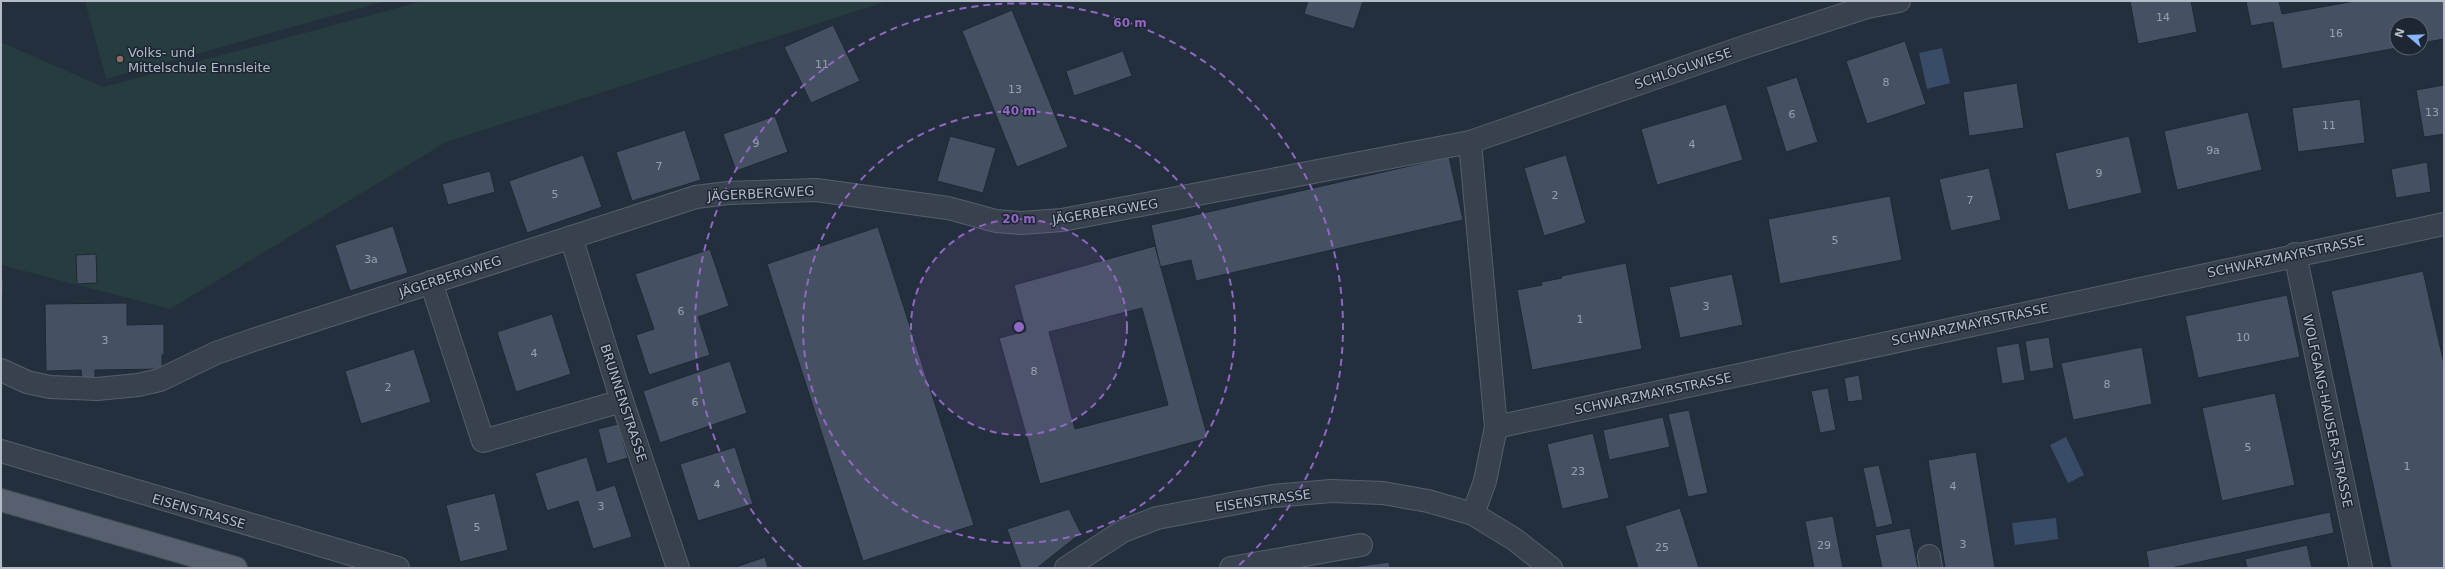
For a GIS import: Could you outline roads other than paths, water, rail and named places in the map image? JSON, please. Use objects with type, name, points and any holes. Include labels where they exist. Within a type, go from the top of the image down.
[{"type":"main road","points":[[1,500],[236,568]]},
{"type":"street","name":"SCHLÖGLWIESE","points":[[1470,142],[1867,7],[1899,1]]},
{"type":"street","name":"JÄGERBERGWEG","points":[[1,370],[27,382],[68,389],[146,384],[160,380],[216,354],[256,339],[696,197],[736,193],[816,190],[948,208],[996,221],[1021,223],[1062,220],[1470,142]]},
{"type":"street","points":[[1470,142],[1496,427],[1485,481],[1473,514]]},
{"type":"street","name":"SCHWARZMAYRSTRASSE","points":[[1496,427],[2295,254],[2444,224]]},
{"type":"street","name":"BRUNNENSTRASSE","points":[[571,237],[622,401],[678,568]]},
{"type":"street","name":"WOLFGANG-HAUSER-STRASSE","points":[[2295,254],[2361,568]]},
{"type":"street","points":[[431,282],[483,441],[622,401]]},
{"type":"street","name":"EISENSTRASSE","points":[[1,451],[398,568]]},
{"type":"street","name":"EISENSTRASSE","points":[[1066,568],[1123,531],[1157,518],[1273,496],[1331,492],[1383,493],[1428,501],[1473,514],[1514,539],[1551,568]]},
{"type":"street","points":[[1231,568],[1361,545]]},
{"type":"water","points":[[1942,48],[1950,83],[1927,89],[1919,53]]},
{"type":"water","points":[[2066,437],[2084,475],[2068,483],[2050,445]]},
{"type":"water","points":[[2056,518],[2058,539],[2015,545],[2012,523]]},
{"type":"place","name":"Volks- und Mittelschule Ennsleite","points":[[120,59]]}]
